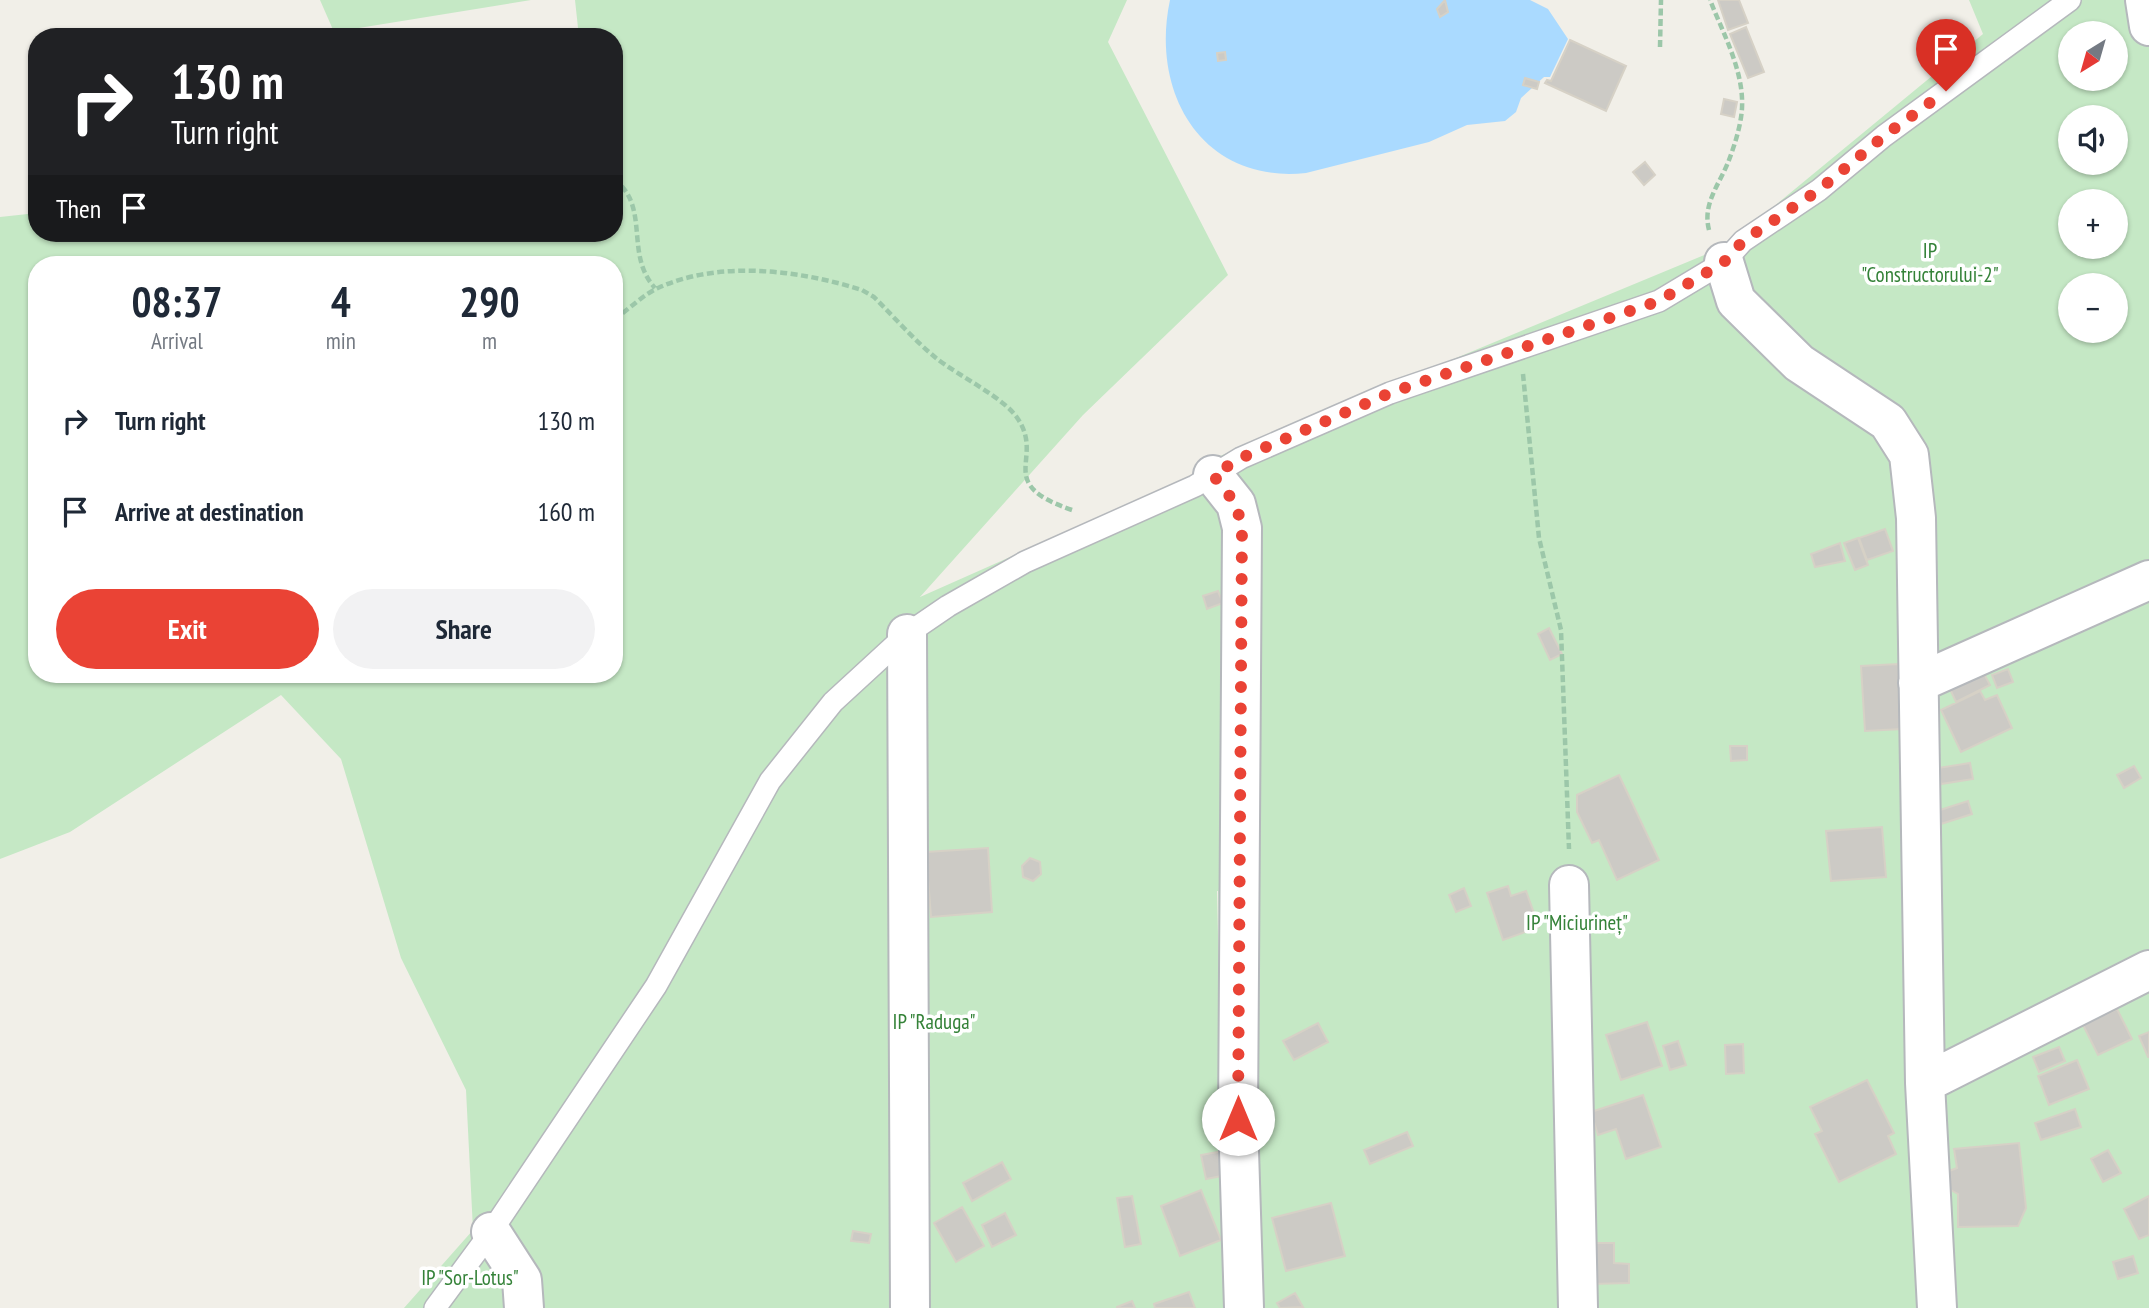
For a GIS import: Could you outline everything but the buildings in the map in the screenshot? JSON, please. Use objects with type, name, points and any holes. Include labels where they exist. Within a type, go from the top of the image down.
[{"type":"street","points":[[2145,0],[2149,26]]},
{"type":"street","points":[[1724,262],[1736,301],[1799,363],[1888,422],[1909,455],[1916,518],[1925,1083],[1937,1308]]},
{"type":"street","points":[[1213,475],[1236,504],[1242,528],[1238,1119],[1244,1308]]},
{"type":"street","points":[[1918,683],[2149,580]]},
{"type":"street","points":[[907,635],[910,1308]]},
{"type":"street","points":[[1569,885],[1578,1308]]},
{"type":"street","points":[[1925,1083],[2149,971]]},
{"type":"street","points":[[491,1232],[522,1280],[524,1308]]},
{"type":"lane","points":[[435,1308],[491,1232],[656,986],[770,781],[833,702],[907,635],[948,606],[1025,562],[1123,520],[1241,458],[1390,393],[1659,301],[1724,262],[1743,241],[1819,190],[1884,136],[2070,0]]},
{"type":"path","points":[[1660,47],[1661,0]]},
{"type":"path","points":[[1710,0],[1738,72],[1742,99],[1734,144],[1708,205],[1706,219],[1724,262]]},
{"type":"path","points":[[623,187],[630,194],[641,267],[655,289]]},
{"type":"path","points":[[623,312],[655,289],[704,273],[741,270],[774,272],[862,290],[936,358],[1010,408],[1026,432],[1025,475],[1039,495],[1089,516],[1116,517],[1123,520]]},
{"type":"path","points":[[1520,349],[1539,538],[1561,630],[1568,783],[1569,885]]},
{"type":"green space","points":[[320,0],[531,0],[359,28],[332,28]]},
{"type":"green space","points":[[575,0],[1127,0],[1108,42],[1228,275],[1083,415],[920,597],[1191,477],[1208,461],[1726,246],[1983,34],[1969,0],[2149,0],[2149,1308],[404,1308],[473,1230],[466,1090],[401,958],[341,759],[281,695],[70,832],[0,859],[0,217],[28,214],[28,242],[623,242],[623,28],[578,28]],"holes":[[[1218,891],[1225,1155],[1223,1151]]]},
{"type":"water","points":[[1170,0],[1530,0],[1548,9],[1568,39],[1550,77],[1544,77],[1521,98],[1516,112],[1505,121],[1467,125],[1429,142],[1306,173],[1269,173],[1238,164],[1212,148],[1191,126],[1177,99],[1168,68],[1166,35]]},
{"type":"route","points":[[1238,1119],[1242,528],[1236,504],[1213,475],[1241,458],[1390,393],[1659,301],[1724,262],[1743,241],[1819,190],[1884,136],[1946,91]]},
{"type":"park label","name":"IP \"Constructorului-2\"","points":[[1930,263]]},
{"type":"park label","name":"IP \"Miciurineț\"","points":[[1577,923]]},
{"type":"park label","name":"IP \"Raduga\"","points":[[934,1022]]},
{"type":"park label","name":"IP \"Sor-Lotus\"","points":[[470,1278]]}]
